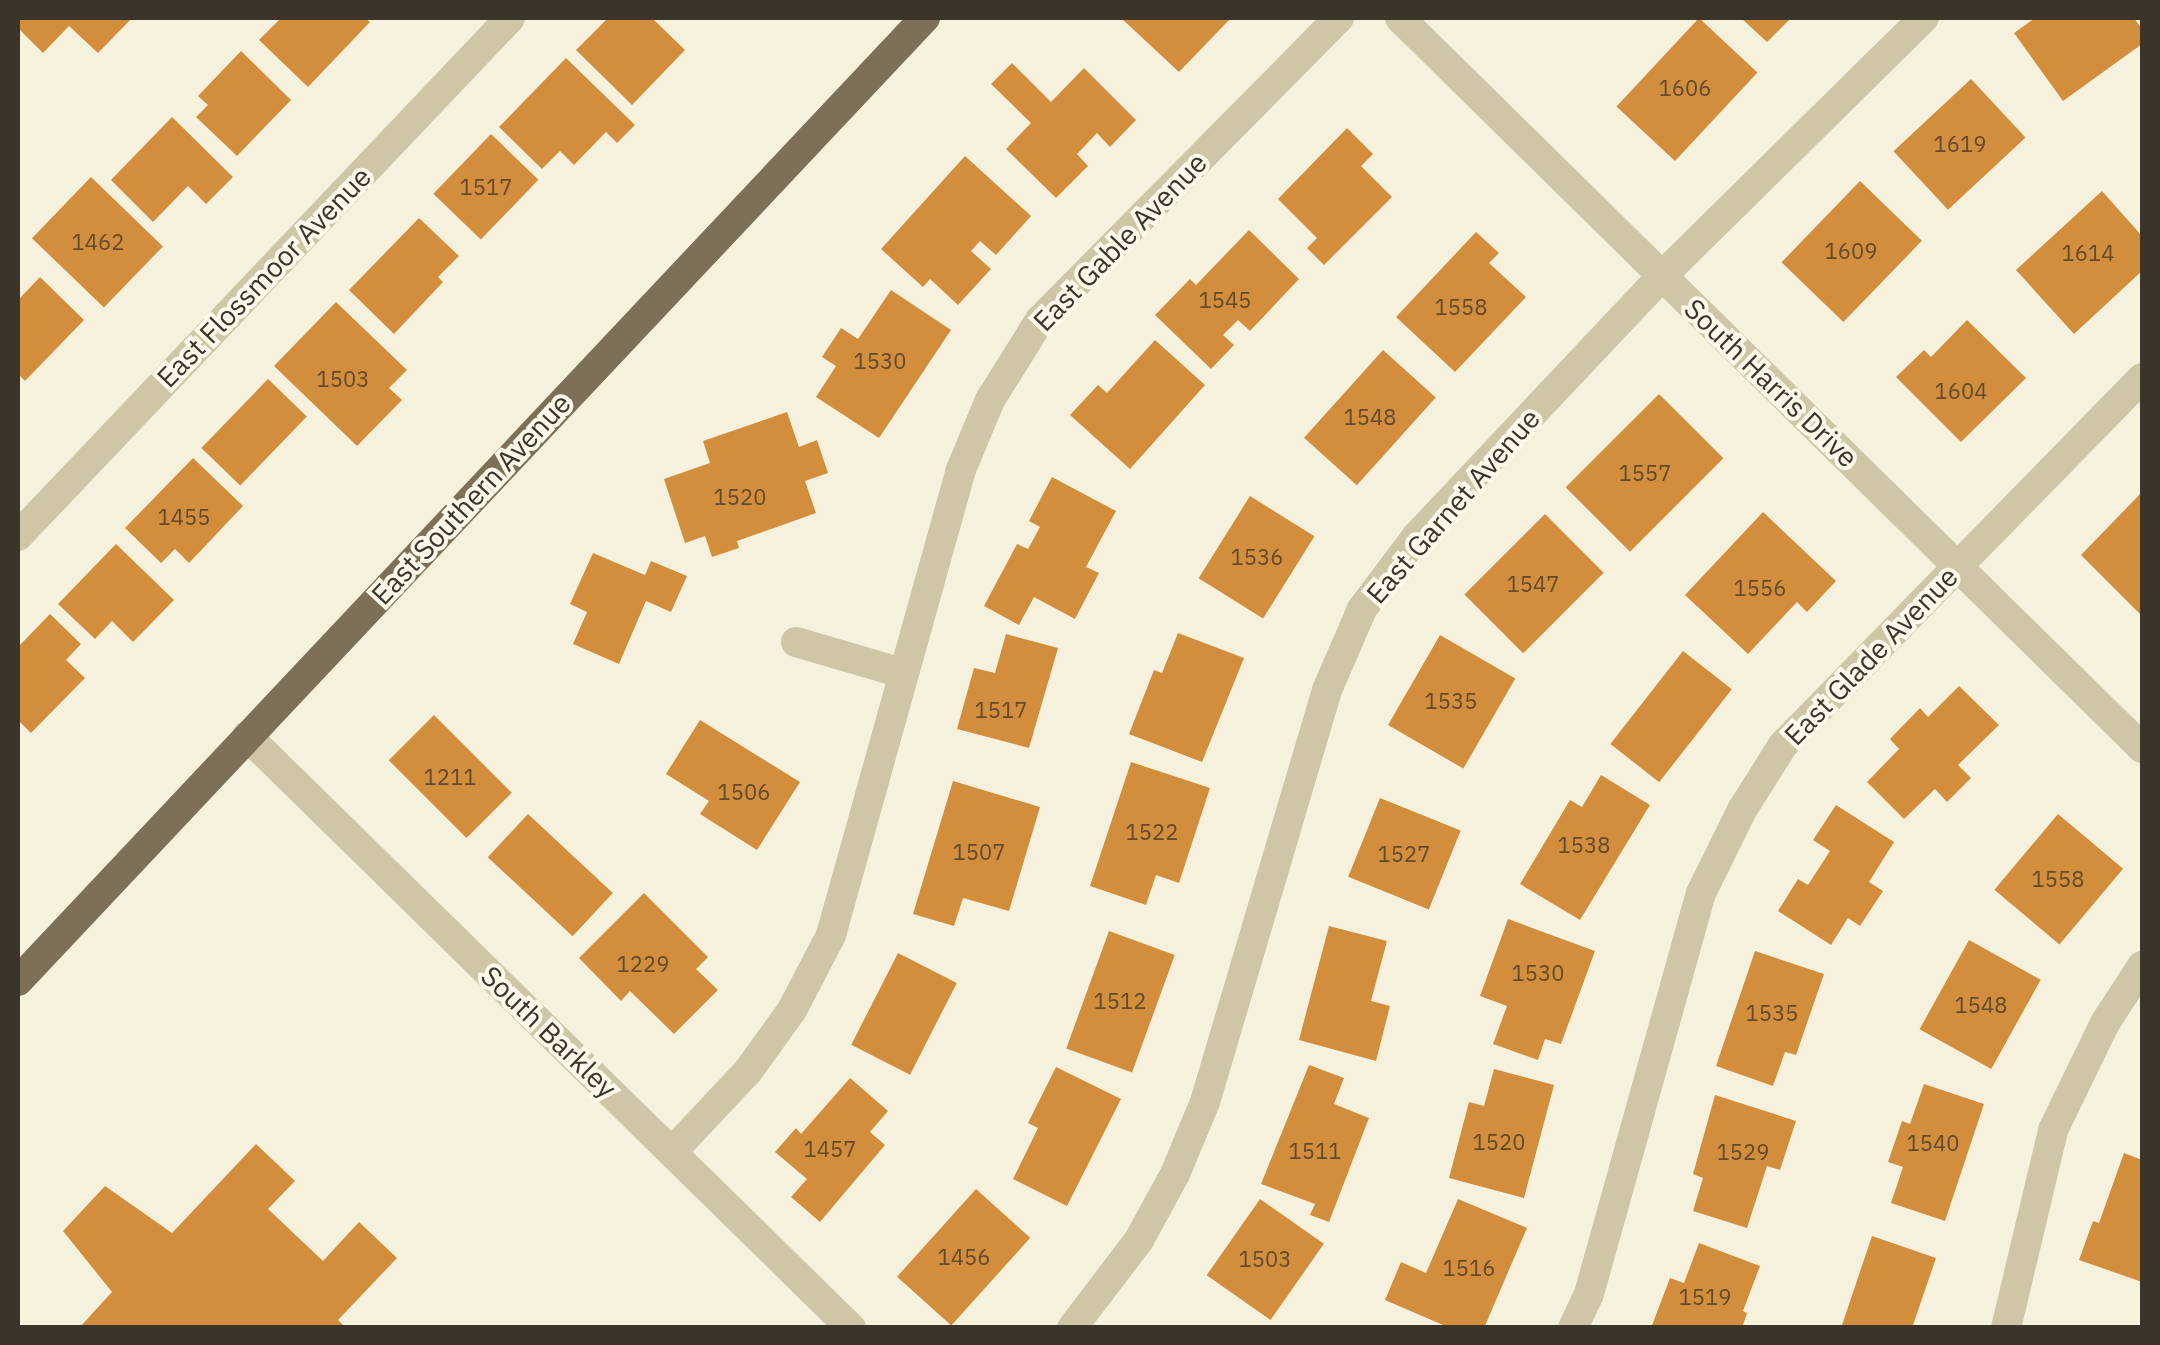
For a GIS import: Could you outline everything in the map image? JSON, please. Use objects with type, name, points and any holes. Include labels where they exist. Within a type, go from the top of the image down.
[{"type":"main road","name":"East Southern Avenue","points":[[18,981],[925,18]]},
{"type":"street","name":"East Flossmoor Avenue","points":[[18,536],[510,18]]},
{"type":"street","name":"East Gable Avenue","points":[[672,1152],[759,1056],[792,1010],[831,935],[960,472],[990,400],[1040,320],[1339,18]]},
{"type":"street","name":"South Harris Drive","points":[[1400,18],[2142,748]]},
{"type":"street","name":"East Garnet Avenue","points":[[1072,1328],[1140,1240],[1205,1102],[1327,690],[1362,609],[1418,536],[1662,276],[1924,18]]},
{"type":"street","name":"East Glade Avenue","points":[[1573,1328],[1589,1294],[1701,893],[1742,810],[1783,745],[2142,378]]},
{"type":"street","points":[[796,642],[902,673]]},
{"type":"street","name":"South Barkley","points":[[247,736],[851,1328]]},
{"type":"street","points":[[2006,1328],[2053,1130],[2105,1024],[2142,966]]},
{"type":"building","points":[[18,18],[132,18],[98,53],[69,26],[43,53],[18,28]]},
{"type":"building","points":[[281,18],[365,18],[370,22],[308,87],[259,40]]},
{"type":"building","points":[[608,18],[652,18],[685,50],[632,105],[576,50]]},
{"type":"building","points":[[1121,18],[1231,18],[1179,72]]},
{"type":"building","points":[[1699,18],[1758,73],[1675,161],[1616,106]]},
{"type":"building","points":[[1741,18],[1791,18],[1767,42]]},
{"type":"building","points":[[2035,18],[2134,18],[2142,29],[2142,44],[2063,101],[2014,33]]},
{"type":"building","points":[[241,51],[291,100],[237,156],[196,117],[208,105],[198,96]]},
{"type":"building","points":[[566,58],[635,125],[617,143],[606,132],[574,165],[560,151],[542,169],[499,127]]},
{"type":"building","points":[[1012,63],[1051,102],[1084,68],[1136,120],[1110,147],[1097,133],[1077,154],[1088,166],[1056,198],[1006,149],[1031,123],[991,84]]},
{"type":"building","points":[[1971,79],[2026,138],[1948,210],[1893,151]]},
{"type":"building","points":[[172,117],[233,177],[206,204],[188,186],[153,222],[111,180]]},
{"type":"building","points":[[1347,128],[1373,154],[1361,166],[1392,197],[1324,265],[1307,248],[1317,238],[1278,199]]},
{"type":"building","points":[[491,134],[538,180],[481,240],[433,194]]},
{"type":"building","points":[[965,156],[1031,216],[996,255],[980,241],[971,251],[991,269],[958,305],[930,279],[923,287],[881,249]]},
{"type":"building","points":[[91,177],[163,246],[104,308],[32,238]]},
{"type":"building","points":[[1860,181],[1922,241],[1843,322],[1782,262]]},
{"type":"building","points":[[2102,191],[2142,236],[2142,271],[2074,334],[2016,270]]},
{"type":"building","points":[[419,218],[459,256],[438,277],[443,282],[394,334],[349,290]]},
{"type":"building","points":[[1249,230],[1299,279],[1250,331],[1238,320],[1223,335],[1234,345],[1211,369],[1155,315],[1190,279],[1196,285]]},
{"type":"building","points":[[1476,232],[1499,253],[1489,263],[1526,297],[1455,372],[1396,317]]},
{"type":"building","points":[[40,277],[84,320],[25,381],[18,374],[18,300]]},
{"type":"building","points":[[891,290],[951,330],[879,438],[816,397],[836,366],[822,357],[841,328],[858,339]]},
{"type":"building","points":[[336,302],[407,370],[389,388],[402,400],[357,446],[274,366]]},
{"type":"building","points":[[1967,320],[2026,378],[1961,442],[1896,377],[1924,350],[1931,357]]},
{"type":"building","points":[[1155,340],[1205,385],[1130,469],[1070,415],[1098,385],[1107,393]]},
{"type":"building","points":[[1383,350],[1436,398],[1357,485],[1304,438]]},
{"type":"building","points":[[268,379],[307,417],[240,486],[201,448]]},
{"type":"building","points":[[1659,394],[1723,458],[1630,552],[1566,487]]},
{"type":"building","points":[[787,412],[799,447],[817,440],[828,473],[805,481],[816,513],[737,541],[739,548],[712,557],[705,536],[685,543],[664,479],[710,463],[703,441]]},
{"type":"building","points":[[193,458],[243,506],[189,563],[175,549],[161,563],[125,528]]},
{"type":"building","points":[[1052,477],[1116,511],[1086,567],[1099,573],[1075,619],[1034,597],[1019,625],[984,606],[1017,544],[1028,549],[1040,527],[1029,521]]},
{"type":"building","points":[[2142,492],[2142,616],[2081,555]]},
{"type":"building","points":[[1250,496],[1314,536],[1263,619],[1199,578]]},
{"type":"building","points":[[1763,512],[1836,581],[1807,612],[1797,602],[1748,654],[1685,595]]},
{"type":"building","points":[[1545,514],[1604,573],[1523,653],[1464,595]]},
{"type":"building","points":[[116,544],[174,600],[133,642],[112,621],[95,639],[58,604]]},
{"type":"building","points":[[593,553],[645,575],[651,561],[687,576],[671,612],[646,601],[619,664],[573,644],[587,612],[570,604]]},
{"type":"building","points":[[50,614],[81,644],[66,660],[85,678],[31,733],[18,720],[18,647]]},
{"type":"building","points":[[1178,633],[1244,658],[1202,762],[1129,734],[1154,670],[1162,673]]},
{"type":"building","points":[[1006,634],[1058,648],[1029,748],[957,729],[974,668],[995,673]]},
{"type":"building","points":[[1440,635],[1515,678],[1463,769],[1388,725]]},
{"type":"building","points":[[1683,651],[1732,689],[1659,782],[1610,744]]},
{"type":"building","points":[[1959,686],[1999,725],[1958,765],[1971,778],[1947,802],[1935,789],[1904,819],[1867,782],[1899,749],[1890,739],[1920,708],[1928,717]]},
{"type":"building","points":[[434,715],[512,793],[467,838],[389,760]]},
{"type":"building","points":[[700,720],[800,782],[757,850],[700,814],[709,801],[666,774]]},
{"type":"building","points":[[1131,762],[1210,788],[1179,883],[1156,875],[1146,905],[1090,886]]},
{"type":"building","points":[[1601,775],[1650,805],[1580,920],[1520,884],[1570,800],[1582,807]]},
{"type":"building","points":[[953,781],[1040,807],[1009,911],[963,898],[954,926],[913,914]]},
{"type":"building","points":[[1380,798],[1461,831],[1429,909],[1348,877]]},
{"type":"building","points":[[1836,805],[1894,842],[1869,882],[1883,891],[1860,926],[1848,918],[1831,945],[1778,911],[1798,879],[1808,885],[1830,851],[1813,840]]},
{"type":"building","points":[[528,814],[613,893],[573,936],[488,857]]},
{"type":"building","points":[[2058,814],[2123,869],[2059,944],[1994,890]]},
{"type":"building","points":[[644,893],[708,957],[696,969],[718,990],[674,1034],[630,991],[621,1001],[579,958]]},
{"type":"building","points":[[1508,919],[1595,951],[1561,1044],[1545,1039],[1538,1060],[1493,1044],[1507,1006],[1480,996]]},
{"type":"building","points":[[1329,926],[1387,941],[1371,1001],[1390,1006],[1376,1061],[1299,1040]]},
{"type":"building","points":[[1109,931],[1175,955],[1132,1072],[1066,1048]]},
{"type":"building","points":[[1969,940],[2041,980],[1991,1069],[1920,1029]]},
{"type":"building","points":[[1755,951],[1824,974],[1796,1055],[1785,1052],[1773,1086],[1716,1066]]},
{"type":"building","points":[[898,953],[957,983],[910,1075],[851,1045]]},
{"type":"building","points":[[1309,1065],[1344,1078],[1334,1104],[1369,1118],[1329,1222],[1310,1215],[1315,1204],[1261,1184]]},
{"type":"building","points":[[1056,1067],[1121,1099],[1067,1206],[1013,1179],[1038,1128],[1028,1123]]},
{"type":"building","points":[[1494,1069],[1554,1085],[1524,1198],[1449,1178],[1469,1102],[1484,1106]]},
{"type":"building","points":[[850,1078],[888,1111],[870,1132],[885,1145],[820,1222],[791,1197],[807,1179],[775,1152],[796,1128],[801,1134]]},
{"type":"building","points":[[1924,1084],[1984,1104],[1945,1221],[1891,1203],[1903,1167],[1888,1162],[1902,1121],[1910,1124]]},
{"type":"building","points":[[1715,1095],[1796,1121],[1780,1170],[1767,1166],[1747,1228],[1693,1211],[1703,1178],[1693,1174]]},
{"type":"building","points":[[256,1144],[295,1181],[268,1209],[323,1261],[359,1222],[397,1258],[338,1320],[346,1328],[79,1328],[112,1292],[63,1231],[105,1186],[172,1233]]},
{"type":"building","points":[[2124,1153],[2142,1160],[2142,1282],[2079,1260],[2093,1221],[2099,1223]]},
{"type":"building","points":[[976,1189],[1030,1238],[951,1326],[897,1277]]},
{"type":"building","points":[[1260,1199],[1324,1244],[1271,1320],[1207,1275]]},
{"type":"building","points":[[1458,1199],[1527,1228],[1484,1328],[1450,1328],[1385,1300],[1401,1262],[1426,1273]]},
{"type":"building","points":[[1872,1236],[1936,1258],[1912,1328],[1841,1328]]},
{"type":"building","points":[[1699,1243],[1760,1266],[1743,1311],[1747,1313],[1742,1328],[1651,1328],[1670,1278],[1684,1283]]}]
